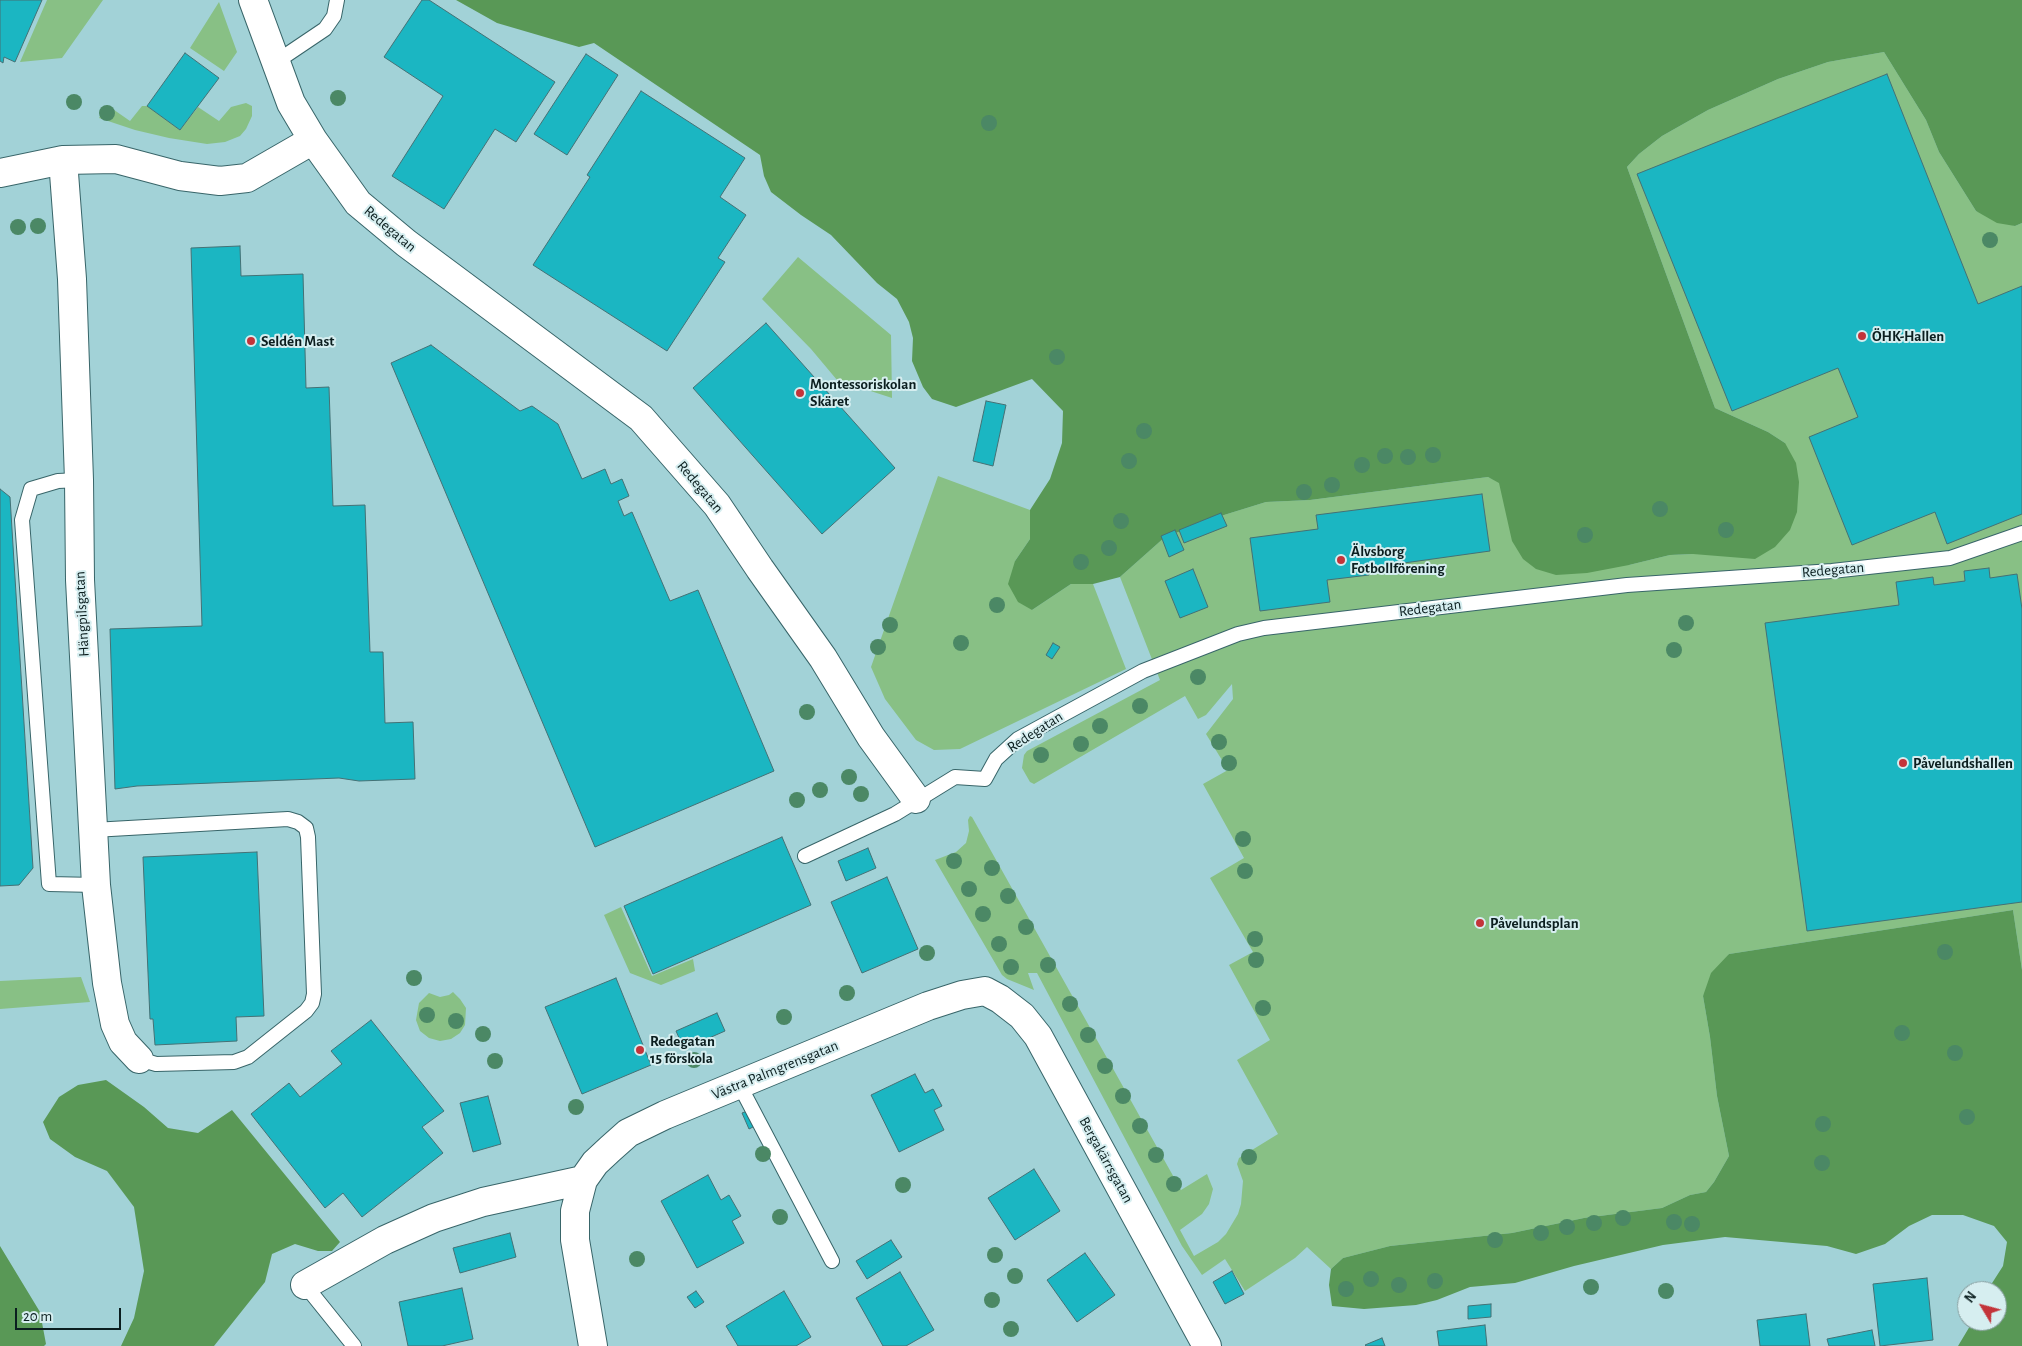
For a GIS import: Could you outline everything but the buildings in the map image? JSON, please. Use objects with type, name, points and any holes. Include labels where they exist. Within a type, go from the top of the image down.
[{"type":"street","name":"Redegatan","points":[[253,0],[291,103],[313,140],[358,203],[399,237],[640,418],[717,505],[823,658],[872,737],[916,799]]},
{"type":"street","points":[[0,173],[63,160],[116,159],[180,176],[220,181],[248,178],[313,140]]},
{"type":"street","name":"Hängpilsgatan","points":[[63,160],[72,279],[79,480],[80,580],[96,885],[107,984],[115,1024],[122,1042],[139,1059]]},
{"type":"street","name":"Västra Palmgrensgatan","points":[[593,1346],[575,1240],[575,1211],[583,1180],[595,1163],[628,1133],[665,1115],[928,1006],[962,995],[985,991]]},
{"type":"street","name":"Bergakärrsgatan","points":[[985,991],[1000,999],[1022,1016],[1038,1036],[1207,1346]]},
{"type":"street","points":[[305,1285],[385,1240],[434,1218],[480,1202],[583,1180]]},
{"type":"lane","points":[[276,62],[325,29],[334,16],[337,0]]},
{"type":"lane","points":[[79,480],[58,481],[31,489],[22,520],[49,884],[96,885]]},
{"type":"lane","name":"Redegatan","points":[[916,799],[954,778],[985,779],[996,759],[1018,739],[1143,671],[1238,634],[1264,628],[1627,585],[1832,570],[1950,558],[2022,533]]},
{"type":"lane","points":[[806,856],[895,814],[916,799]]},
{"type":"lane","points":[[92,830],[288,819],[298,822],[306,828],[308,837],[314,994],[312,1003],[306,1011],[248,1058],[234,1062],[156,1064],[139,1059]]},
{"type":"lane","points":[[739,1084],[832,1260]]},
{"type":"lane","points":[[305,1285],[354,1346]]},
{"type":"green space","points":[[47,0],[103,0],[62,58],[20,62]]},
{"type":"green space","points":[[456,0],[2022,0],[2022,223],[2015,226],[1997,223],[1976,211],[1939,152],[1926,120],[1884,52],[1828,62],[1778,79],[1708,110],[1662,136],[1639,154],[1627,167],[1715,408],[1768,432],[1785,443],[1796,463],[1799,482],[1797,512],[1790,530],[1775,547],[1755,559],[1693,554],[1670,555],[1587,573],[1556,575],[1536,569],[1523,559],[1512,541],[1499,483],[1488,477],[1310,500],[1266,502],[1165,537],[1120,577],[1093,584],[1071,584],[1032,610],[1018,602],[1008,584],[1015,561],[1030,539],[1030,510],[1050,479],[1062,443],[1063,411],[1032,379],[956,407],[932,399],[923,387],[912,361],[913,338],[909,322],[897,299],[877,283],[831,235],[771,192],[764,176],[760,155],[594,43],[579,47],[497,23]]},
{"type":"green space","points":[[219,2],[237,52],[224,71],[190,48]]},
{"type":"green space","points":[[1884,52],[1926,120],[1939,152],[1976,211],[2015,226],[2022,223],[2022,970],[2013,910],[1729,954],[1703,996],[1717,1096],[1729,1156],[1706,1192],[1690,1195],[1662,1208],[1584,1218],[1512,1233],[1390,1246],[1343,1258],[1331,1269],[1307,1247],[1295,1258],[1245,1291],[1225,1259],[1202,1275],[1182,1246],[1037,973],[1028,973],[1034,990],[1002,975],[935,860],[956,852],[966,843],[969,831],[968,820],[970,816],[972,817],[1181,1190],[1207,1174],[1213,1189],[1209,1204],[1202,1214],[1180,1230],[1194,1256],[1218,1242],[1226,1234],[1238,1214],[1241,1204],[1243,1181],[1237,1164],[1239,1158],[1278,1134],[1237,1060],[1270,1040],[1229,965],[1253,952],[1210,878],[1244,858],[1203,784],[1228,770],[1206,734],[1233,699],[1232,684],[1206,715],[1198,719],[1185,696],[1034,784],[1030,782],[1022,768],[1024,755],[1027,751],[1160,680],[1120,577],[1165,537],[1266,502],[1310,500],[1488,477],[1499,482],[1629,565],[1670,555],[1693,554],[1785,443],[1768,432],[1715,408],[1627,167],[1639,154],[1662,136],[1708,110],[1778,79],[1828,62]]},
{"type":"green space","points":[[246,103],[252,106],[252,116],[246,129],[240,136],[225,142],[207,144],[135,130],[99,118],[107,105],[130,121],[142,106],[147,106],[180,130],[198,107],[219,121],[231,107]]},
{"type":"green space","points":[[798,257],[891,335],[892,398],[837,380],[811,349],[762,299]]},
{"type":"green space","points":[[938,476],[1030,510],[1030,539],[1015,561],[1032,610],[1071,584],[1093,584],[1126,669],[960,749],[934,750],[916,740],[885,699],[871,667]]},
{"type":"green space","points":[[621,907],[652,976],[693,959],[695,971],[661,985],[630,973],[604,915]]},
{"type":"green space","points":[[2013,910],[2022,970],[2022,1346],[1958,1346],[1967,1331],[2007,1331],[2007,1281],[1993,1281],[2003,1266],[2007,1242],[1994,1226],[1963,1215],[1932,1215],[1909,1226],[1885,1244],[1856,1254],[1827,1246],[1725,1237],[1663,1245],[1574,1266],[1515,1283],[1470,1287],[1437,1300],[1416,1305],[1364,1309],[1332,1306],[1329,1285],[1331,1269],[1343,1258],[1390,1246],[1512,1233],[1584,1218],[1662,1208],[1690,1195],[1706,1192],[1729,1156],[1717,1096],[1703,996],[1711,973],[1729,954]]},
{"type":"green space","points":[[81,977],[90,1002],[0,1009],[0,981]]},
{"type":"green space","points":[[453,992],[466,1008],[465,1025],[460,1033],[451,1039],[440,1041],[429,1038],[420,1031],[416,1020],[419,1003],[429,993],[440,997]]},
{"type":"green space","points":[[106,1080],[144,1107],[168,1128],[198,1133],[232,1110],[340,1242],[332,1251],[318,1251],[295,1244],[272,1254],[265,1282],[214,1346],[121,1346],[134,1318],[144,1271],[134,1207],[107,1171],[75,1157],[50,1139],[43,1122],[59,1097],[78,1085]]},
{"type":"green space","points":[[0,1246],[40,1312],[46,1344],[44,1346],[0,1346]]},
{"type":"place","name":"ÖHK-Hallen","points":[[1862,336]]},
{"type":"place","name":"Seldén Mast","points":[[251,341]]},
{"type":"place","name":"Montessoriskolan Skäret","points":[[800,393]]},
{"type":"place","name":"Älvsborg Fotbollförening","points":[[1341,560]]},
{"type":"place","name":"Påvelundshallen","points":[[1903,763]]},
{"type":"place","name":"Påvelundsplan","points":[[1480,923]]},
{"type":"place","name":"Redegatan 15 förskola","points":[[640,1050]]}]
